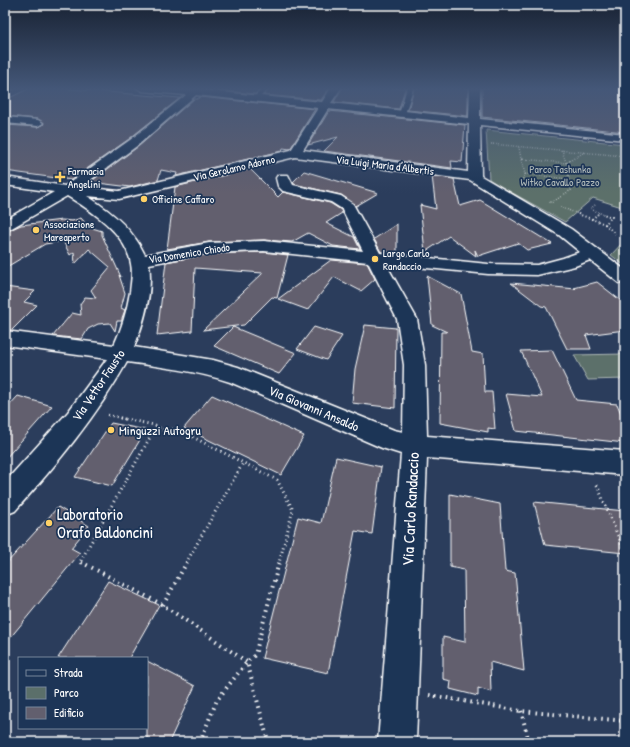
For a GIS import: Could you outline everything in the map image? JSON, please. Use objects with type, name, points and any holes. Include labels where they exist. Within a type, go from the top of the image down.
[{"type":"street","points":[[29,123],[38,124]]},
{"type":"street","points":[[5,226],[67,190],[157,123]]},
{"type":"street","points":[[295,154],[314,123]]},
{"type":"street","points":[[475,123],[474,177],[480,183],[565,232],[625,279]]},
{"type":"street","points":[[492,123],[625,137]]},
{"type":"street","name":"Via Luigi Maria d'Albertis","points":[[295,154],[474,177]]},
{"type":"street","name":"Via Gerolamo Adorno","points":[[119,195],[295,154]]},
{"type":"street","points":[[283,178],[285,186],[288,188],[326,196],[342,203],[352,214],[374,258],[488,269],[537,270],[568,262],[593,253]]},
{"type":"street","points":[[5,181],[67,190],[119,195],[113,206],[102,213]]},
{"type":"street","points":[[67,190],[102,213],[123,234],[140,261]]},
{"type":"street","name":"Via Domenico Chiodo","points":[[140,261],[210,248],[236,246],[264,246],[374,258]]},
{"type":"street","name":"Via Carlo Randaccio","points":[[374,258],[388,281],[407,319],[413,345],[415,375],[414,446],[397,742]]},
{"type":"street","name":"Via Vettor Fausto","points":[[5,502],[45,457],[84,409],[122,353],[137,307],[141,273],[140,261]]},
{"type":"street","name":"Via Giovanni Ansaldo","points":[[5,338],[195,364],[226,372],[391,440],[414,446],[625,463]]},
{"type":"path","points":[[475,143],[625,156]]},
{"type":"path","points":[[519,147],[525,174],[523,179]]},
{"type":"path","points":[[546,205],[571,190],[562,150]]},
{"type":"path","points":[[521,158],[566,163],[587,150]]},
{"type":"path","points":[[525,174],[569,179]]},
{"type":"path","points":[[551,203],[605,224],[614,234]]},
{"type":"path","points":[[595,205],[590,209],[612,217],[605,224]]},
{"type":"path","points":[[592,219],[599,213]]},
{"type":"path","points":[[115,416],[154,425],[164,430]]},
{"type":"path","points":[[200,742],[217,700],[247,662],[255,655],[293,510],[277,480],[177,429],[164,430],[153,432],[80,562],[163,605],[247,662],[267,737]]},
{"type":"path","points":[[586,460],[625,553]]},
{"type":"path","points":[[163,605],[243,463]]},
{"type":"path","points":[[400,686],[423,694],[521,711],[625,721]]},
{"type":"path","points":[[521,711],[530,742]]},
{"type":"green space","name":"Parco Tashunka Witko Cavallo Pazzo","points":[[486,130],[625,144],[625,208],[593,198],[565,222],[500,186],[489,179]]},
{"type":"green space","points":[[625,240],[625,266],[611,255]]},
{"type":"green space","points":[[625,354],[625,379],[588,380],[574,355]]},
{"type":"building","points":[[43,123],[149,123],[71,180],[5,171],[5,125],[38,127],[44,124]]},
{"type":"building","points":[[166,123],[306,123],[290,149],[283,148],[282,151],[176,176],[177,173],[161,170],[158,180],[130,187],[90,182],[139,146]]},
{"type":"building","points":[[322,123],[444,123],[465,125],[462,162],[451,161],[452,168],[324,151],[338,137],[308,145]]},
{"type":"building","points":[[538,123],[625,123],[625,132]]},
{"type":"building","points":[[250,169],[278,197],[283,192],[330,203],[341,210],[342,213],[326,223],[354,237],[360,249],[333,246],[308,233],[292,242],[264,240],[209,242],[167,249],[175,187]]},
{"type":"building","points":[[304,171],[378,193],[356,206],[341,195],[294,184],[293,182]]},
{"type":"building","points":[[432,176],[454,179],[460,206],[480,200],[552,244],[527,250],[518,243],[478,256],[475,250],[476,256],[449,236],[425,252],[420,205],[436,209]]},
{"type":"building","points":[[81,218],[89,227],[102,231],[102,235],[121,277],[119,275],[125,293],[121,308],[125,310],[122,321],[117,321],[115,331],[110,323],[98,324],[88,329],[82,339],[53,336],[72,313],[81,315],[80,304],[85,297],[96,298],[91,290],[110,267],[89,249],[75,264],[74,252],[70,255],[63,241],[45,244],[5,268],[5,232],[21,225],[62,220],[72,221]]},
{"type":"building","points":[[397,224],[397,253],[381,252],[374,239]]},
{"type":"building","points":[[264,252],[288,255],[277,298],[272,297],[244,325],[203,330],[263,273],[195,268],[192,331],[157,335],[166,262],[209,254]]},
{"type":"building","points":[[331,260],[367,263],[375,279],[361,291],[334,277],[308,310],[278,299]]},
{"type":"building","points":[[427,276],[461,294],[472,352],[483,354],[485,392],[492,392],[495,429],[488,428],[488,432],[440,423],[441,332],[447,332],[432,325]]},
{"type":"building","points":[[597,282],[625,304],[625,330],[586,335],[591,349],[567,349],[546,307],[541,306],[511,283],[576,289],[574,288]]},
{"type":"building","points":[[5,287],[35,291],[24,302],[37,305],[12,330],[5,330]]},
{"type":"building","points":[[365,325],[396,328],[395,408],[352,403],[355,369]]},
{"type":"building","points":[[233,327],[296,353],[279,374],[214,346]]},
{"type":"building","points":[[314,327],[342,336],[326,360],[297,349]]},
{"type":"building","points":[[552,350],[576,400],[617,404],[625,423],[625,443],[516,431],[506,394],[542,397],[521,351]]},
{"type":"building","points":[[212,395],[304,436],[281,475],[184,428]]},
{"type":"building","points":[[18,396],[52,406],[5,459],[5,410]]},
{"type":"building","points":[[111,423],[146,430],[112,486],[75,477]]},
{"type":"building","points":[[336,457],[381,467],[372,534],[355,531],[328,673],[262,658],[298,517],[321,523]]},
{"type":"building","points":[[450,494],[500,504],[505,571],[515,573],[524,671],[490,662],[491,692],[478,688],[478,696],[450,689],[451,681],[443,679],[443,637],[465,642],[464,570],[450,567]]},
{"type":"building","points":[[534,502],[625,511],[625,553],[545,545]]},
{"type":"building","points":[[58,507],[89,526],[71,548],[80,553],[5,644],[5,565]]},
{"type":"building","points":[[108,581],[159,605],[130,657],[59,657]]},
{"type":"building","points":[[148,662],[195,686],[169,742],[147,742]]},
{"type":"place","name":"Farmacia Angelini","points":[[60,177]]},
{"type":"place","name":"Officine Caffaro","points":[[144,199]]},
{"type":"place","name":"Associazione Mareaperto","points":[[36,230]]},
{"type":"place","name":"Largo Carlo Randaccio","points":[[375,259]]},
{"type":"place","name":"Minguzzi Autogru","points":[[111,430]]},
{"type":"place","name":"Laboratorio Orafo Baldoncini","points":[[49,523]]}]
